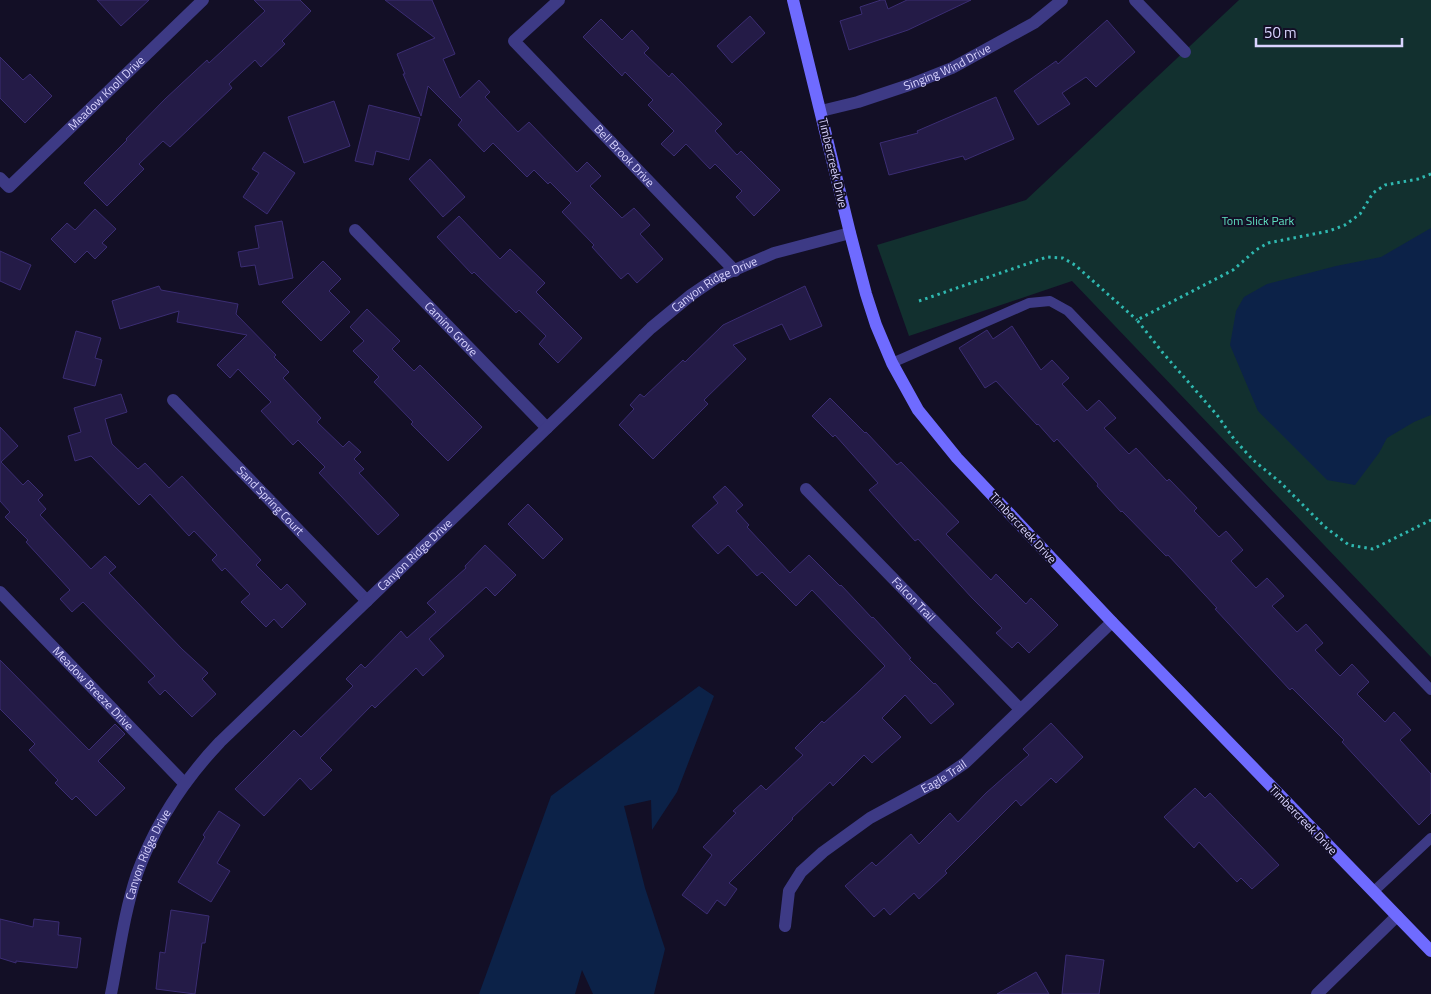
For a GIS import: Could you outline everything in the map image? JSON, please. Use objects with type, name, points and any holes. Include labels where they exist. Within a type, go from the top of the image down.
[{"type":"street","name":"Meadow Knoll Drive","points":[[0,178],[9,188],[203,0]]},
{"type":"street","name":"Bell Brook Drive","points":[[559,0],[514,42],[736,271]]},
{"type":"street","name":"Timbercreek Drive","points":[[793,0],[868,302],[892,363],[918,410],[957,458],[1112,622],[1431,951]]},
{"type":"street","name":"Singing Wind Drive","points":[[821,111],[858,102],[952,68],[1034,23],[1062,0]]},
{"type":"street","points":[[1135,0],[1185,52]]},
{"type":"street","name":"Camino Grove","points":[[355,230],[547,428]]},
{"type":"street","name":"Canyon Ridge Drive","points":[[111,994],[124,921],[137,874],[160,823],[197,767],[220,742],[651,328],[690,295],[716,278],[774,253],[850,233]]},
{"type":"street","name":"Sand Spring Court","points":[[173,400],[367,601]]},
{"type":"street","name":"Falcon Trail","points":[[806,489],[1020,709]]},
{"type":"street","name":"Meadow Breeze Drive","points":[[0,592],[185,784]]},
{"type":"street","name":"Eagle Trail","points":[[785,926],[789,891],[800,872],[823,852],[870,818],[940,780],[965,763],[1112,622]]},
{"type":"street","points":[[1317,994],[1397,916]]},
{"type":"lane","points":[[892,363],[1029,303],[1050,301],[1068,310],[1431,690]]},
{"type":"lane","points":[[1374,892],[1431,838]]},
{"type":"path","points":[[1137,320],[1232,270],[1256,250],[1268,243],[1329,231],[1345,225],[1360,214],[1373,193],[1385,185],[1418,179],[1431,174]]},
{"type":"path","points":[[919,301],[1047,257],[1063,258],[1075,265],[1137,320],[1253,460],[1280,482],[1325,527],[1349,545],[1373,549],[1431,520]]},
{"type":"green space","name":"Tom Slick Park","points":[[1239,0],[1431,0],[1431,657],[1072,281],[909,336],[877,245],[1026,200]]},
{"type":"water","points":[[1431,228],[1431,415],[1414,422],[1387,438],[1379,453],[1355,485],[1327,480],[1258,411],[1230,345],[1236,311],[1244,297],[1267,284],[1336,266],[1381,257]]},
{"type":"water","points":[[699,686],[714,696],[677,792],[652,830],[651,800],[624,806],[645,888],[665,949],[654,994],[593,994],[582,970],[575,994],[479,994],[551,796]]},
{"type":"building","points":[[97,0],[149,0],[121,26]]},
{"type":"building","points":[[254,0],[300,0],[311,11],[282,41],[285,44],[261,67],[255,60],[229,84],[232,88],[170,147],[163,141],[139,164],[144,169],[107,206],[84,183],[165,99],[207,60],[209,63],[265,11]]},
{"type":"building","points":[[385,0],[432,0],[455,54],[443,59],[460,98],[479,80],[490,92],[485,97],[518,132],[529,122],[577,172],[587,162],[601,176],[590,186],[622,218],[634,208],[650,225],[640,234],[663,259],[637,283],[628,273],[621,279],[592,247],[594,245],[562,212],[571,203],[550,182],[548,184],[534,170],[527,177],[493,143],[484,152],[458,125],[462,120],[428,86],[421,116],[403,74],[405,74],[397,54],[435,38]]},
{"type":"building","points":[[885,0],[888,9],[907,0],[971,0],[908,30],[849,50],[840,21],[862,14],[860,7]]},
{"type":"building","points":[[750,16],[765,33],[732,63],[717,46]]},
{"type":"building","points":[[601,19],[622,40],[632,30],[649,48],[644,53],[669,77],[672,73],[722,124],[715,131],[737,155],[741,151],[780,190],[754,216],[736,197],[742,191],[715,164],[710,169],[686,144],[674,156],[661,144],[674,131],[648,105],[653,100],[625,72],[622,76],[583,37]]},
{"type":"building","points":[[1107,20],[1135,52],[1096,87],[1086,77],[1062,93],[1070,104],[1038,125],[1014,91],[1056,61],[1058,64]]},
{"type":"building","points":[[0,57],[23,80],[30,74],[52,96],[25,123],[0,98]]},
{"type":"building","points":[[996,97],[1014,139],[965,160],[963,156],[889,175],[880,143],[918,133],[917,131]]},
{"type":"building","points":[[334,101],[350,146],[304,163],[288,117]]},
{"type":"building","points":[[369,105],[420,118],[409,160],[376,151],[373,165],[355,161]]},
{"type":"building","points":[[264,152],[295,173],[267,214],[243,197],[259,173],[252,169]]},
{"type":"building","points":[[430,159],[465,197],[443,217],[409,179]]},
{"type":"building","points":[[95,209],[116,229],[102,243],[107,247],[95,259],[87,251],[75,263],[51,239],[67,223],[75,230]]},
{"type":"building","points":[[459,216],[500,259],[510,249],[545,283],[536,292],[582,338],[558,363],[539,344],[546,336],[519,310],[516,313],[474,272],[472,274],[437,237]]},
{"type":"building","points":[[282,221],[293,278],[259,285],[255,265],[241,267],[238,252],[259,248],[255,226]]},
{"type":"building","points":[[0,251],[31,265],[20,290],[0,281]]},
{"type":"building","points":[[323,261],[341,279],[329,291],[350,312],[321,341],[282,302]]},
{"type":"building","points":[[159,286],[161,290],[238,304],[236,314],[276,355],[274,357],[289,372],[283,378],[321,418],[317,422],[343,447],[349,441],[361,452],[354,459],[364,469],[359,473],[399,515],[378,535],[319,473],[325,467],[298,440],[293,445],[261,411],[271,402],[238,369],[230,378],[217,365],[247,335],[177,322],[179,311],[120,329],[112,301]]},
{"type":"building","points":[[805,286],[822,326],[790,340],[782,324],[733,345],[746,359],[704,400],[708,404],[653,459],[619,425],[634,409],[630,405],[640,394],[644,397],[683,360],[685,362],[723,325]]},
{"type":"building","points":[[367,309],[400,341],[392,349],[414,371],[420,365],[482,427],[448,461],[411,424],[413,422],[374,382],[379,377],[353,351],[364,341],[350,327]]},
{"type":"building","points":[[1012,326],[1041,370],[1052,360],[1069,378],[1062,384],[1087,411],[1099,400],[1116,418],[1104,428],[1129,454],[1136,448],[1167,481],[1169,479],[1197,508],[1194,511],[1219,537],[1226,531],[1243,550],[1231,561],[1256,588],[1267,578],[1284,596],[1272,606],[1297,632],[1306,624],[1323,643],[1315,650],[1340,676],[1352,664],[1369,682],[1357,694],[1385,722],[1394,712],[1411,730],[1400,740],[1431,774],[1431,813],[1419,825],[1342,742],[1344,740],[1292,688],[1290,690],[1168,555],[1166,556],[1121,512],[1057,439],[1054,442],[996,381],[985,388],[959,348],[987,330],[993,339]]},
{"type":"building","points":[[76,331],[101,338],[95,358],[102,360],[95,386],[63,378]]},
{"type":"building","points":[[121,394],[127,412],[105,419],[112,444],[138,469],[145,463],[169,488],[182,476],[261,560],[256,565],[281,590],[287,584],[306,604],[282,628],[274,619],[266,627],[241,602],[250,594],[225,568],[222,571],[212,560],[217,555],[194,531],[189,536],[150,494],[139,505],[91,456],[75,461],[68,436],[81,432],[74,408]]},
{"type":"building","points":[[830,398],[897,465],[901,462],[959,522],[946,534],[991,580],[996,574],[1026,604],[1031,598],[1058,625],[1029,653],[1018,642],[1012,648],[996,633],[1002,628],[918,539],[915,541],[869,490],[878,483],[835,435],[833,437],[812,416]]},
{"type":"building","points":[[0,427],[18,446],[1,462],[23,485],[28,480],[43,495],[38,500],[46,509],[40,515],[91,569],[105,556],[116,567],[109,573],[182,649],[208,673],[202,679],[216,694],[192,717],[165,690],[160,695],[148,682],[155,676],[83,602],[72,612],[60,599],[70,590],[26,542],[28,540],[5,517],[10,512],[0,501]]},
{"type":"building","points":[[725,486],[743,505],[736,511],[749,525],[747,527],[790,573],[809,555],[873,617],[911,658],[909,659],[954,704],[931,724],[905,695],[882,718],[901,737],[872,763],[864,755],[833,786],[830,782],[729,883],[737,889],[725,906],[717,900],[707,914],[682,895],[712,855],[703,847],[736,813],[733,811],[761,785],[766,790],[803,755],[795,748],[822,721],[824,723],[885,666],[812,590],[796,606],[762,572],[757,576],[728,545],[718,554],[692,526],[718,503],[713,497]]},
{"type":"building","points":[[528,504],[563,539],[543,559],[508,524]]},
{"type":"building","points":[[485,545],[516,575],[495,596],[486,587],[429,639],[444,656],[423,676],[416,668],[375,708],[372,705],[320,758],[332,770],[311,790],[300,778],[264,816],[235,789],[294,730],[301,737],[353,686],[346,679],[361,664],[365,668],[401,631],[407,638],[436,612],[427,603],[466,568],[465,566]]},
{"type":"building","points":[[0,660],[89,750],[115,724],[125,734],[98,761],[125,788],[96,816],[76,796],[72,800],[55,783],[58,780],[29,750],[35,744],[0,709]]},
{"type":"building","points":[[1051,723],[1083,757],[1056,783],[1051,778],[1021,806],[1016,800],[945,871],[947,873],[919,899],[914,893],[890,915],[884,908],[874,917],[845,886],[872,862],[876,866],[911,834],[919,844],[950,813],[958,822],[986,793],[1029,755],[1023,749]]},
{"type":"building","points":[[1195,788],[1205,798],[1210,793],[1279,865],[1252,889],[1241,878],[1237,882],[1199,842],[1194,848],[1164,817]]},
{"type":"building","points":[[219,811],[240,825],[217,863],[230,871],[211,902],[178,882],[205,837],[203,835]]},
{"type":"building","points":[[171,910],[209,916],[205,943],[202,943],[195,994],[156,989],[160,952],[165,953]]},
{"type":"building","points":[[0,919],[33,927],[34,919],[59,922],[58,935],[81,938],[77,968],[16,961],[16,963],[0,958]]},
{"type":"building","points":[[1066,955],[1104,960],[1099,994],[1062,994]]},
{"type":"building","points":[[1036,972],[1049,994],[997,994]]}]
